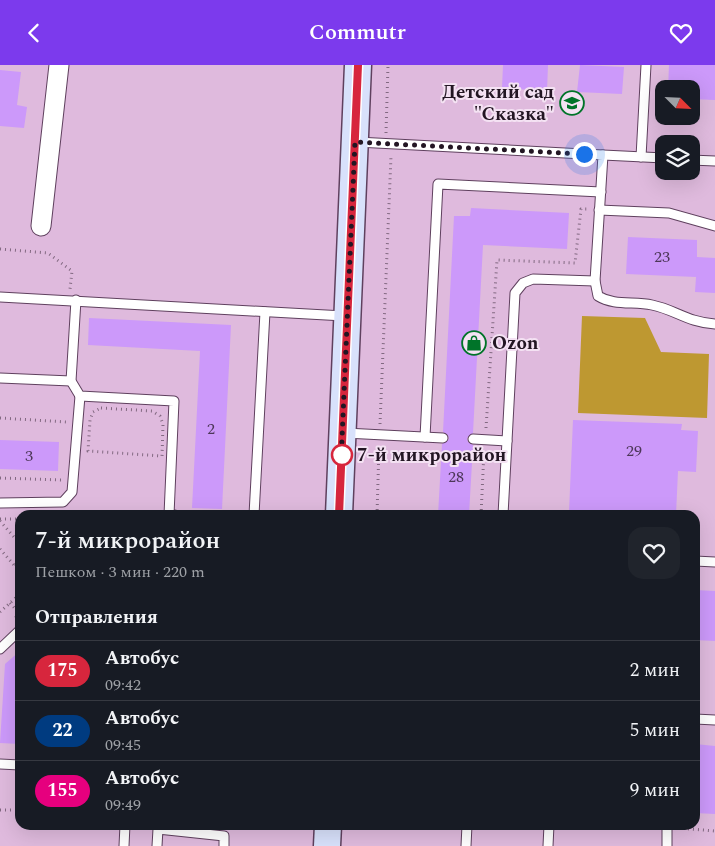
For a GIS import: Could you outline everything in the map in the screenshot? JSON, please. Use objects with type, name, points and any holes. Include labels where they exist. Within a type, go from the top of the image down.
[{"type":"main road","points":[[339,510],[358,65]]},
{"type":"main road","points":[[327,846],[328,830]]},
{"type":"street","points":[[41,226],[59,65]]},
{"type":"lane","points":[[641,157],[646,65]]},
{"type":"lane","points":[[355,142],[655,158]]},
{"type":"lane","points":[[603,155],[595,281],[598,296],[610,302],[652,305],[691,321],[715,324]]},
{"type":"lane","points":[[700,160],[715,161]]},
{"type":"lane","points":[[425,437],[438,184],[601,192]]},
{"type":"lane","points":[[600,210],[669,213],[715,226]]},
{"type":"lane","points":[[503,510],[515,293],[523,283],[533,279],[595,281]]},
{"type":"lane","points":[[0,297],[347,317]]},
{"type":"lane","points":[[0,503],[63,503],[72,492],[80,396],[72,381],[72,300]]},
{"type":"lane","points":[[254,510],[265,312]]},
{"type":"lane","points":[[0,378],[72,381]]},
{"type":"lane","points":[[80,396],[174,401],[169,510]]},
{"type":"lane","points":[[342,433],[443,438]]},
{"type":"lane","points":[[473,439],[507,441]]},
{"type":"lane","points":[[700,561],[715,562]]},
{"type":"lane","points":[[0,649],[15,635]]},
{"type":"lane","points":[[700,719],[715,720]]},
{"type":"lane","points":[[0,764],[15,765]]},
{"type":"lane","points":[[124,846],[125,830]]},
{"type":"lane","points":[[157,846],[158,830]]},
{"type":"lane","points":[[169,830],[224,835],[224,846]]},
{"type":"lane","points":[[466,846],[467,830]]},
{"type":"lane","points":[[548,846],[549,830]]},
{"type":"lane","points":[[667,846],[668,830]]},
{"type":"path","points":[[377,510],[391,157],[386,133],[388,65]]},
{"type":"path","points":[[0,249],[48,253],[72,271],[72,300]]},
{"type":"path","points":[[100,408],[152,411],[160,416],[163,424],[162,455],[88,451],[92,412],[100,408]]},
{"type":"path","points":[[0,418],[72,422]]},
{"type":"path","points":[[482,510],[485,440]]},
{"type":"path","points":[[0,478],[68,480]]},
{"type":"path","points":[[0,520],[15,520]]},
{"type":"path","points":[[0,520],[15,538]]},
{"type":"path","points":[[0,549],[15,566]]},
{"type":"path","points":[[0,612],[15,598]]},
{"type":"path","points":[[10,603],[15,608]]},
{"type":"path","points":[[0,810],[15,810]]},
{"type":"shaded area","points":[[582,316],[645,318],[661,352],[709,354],[707,418],[578,413]]},
{"type":"building","points":[[503,65],[548,65],[547,91],[502,88]]},
{"type":"building","points":[[580,65],[624,67],[622,94],[577,92]]},
{"type":"building","points":[[669,65],[715,65],[715,100],[700,99],[700,80],[668,80]]},
{"type":"building","points":[[0,70],[21,72],[17,105],[27,107],[24,128],[0,126]]},
{"type":"building","points":[[471,208],[569,213],[567,249],[483,245],[473,433],[467,438],[468,442],[473,445],[469,510],[438,510],[442,444],[449,439],[448,435],[443,432],[454,216],[470,216]]},
{"type":"building","points":[[628,237],[697,240],[697,257],[715,258],[715,293],[695,292],[696,277],[626,274]]},
{"type":"building","points":[[89,318],[231,325],[222,509],[192,508],[200,351],[88,345]]},
{"type":"building","points":[[573,420],[682,424],[681,430],[698,431],[696,472],[678,471],[676,510],[569,510]]},
{"type":"building","points":[[0,440],[59,442],[58,471],[0,469]]},
{"type":"building","points":[[700,590],[715,591],[715,641],[700,640]]},
{"type":"building","points":[[15,655],[15,744],[0,743],[5,664]]},
{"type":"building","points":[[700,744],[715,746],[715,814],[700,813]]},
{"type":"bus line","name":"175","points":[[339,510],[358,65]]},
{"type":"place","name":"Детский сад \"Сказка\"","points":[[572,103]]},
{"type":"place","name":"Ozon","points":[[474,343]]},
{"type":"place","name":"7-й микрорайон","points":[[342,455]]},
{"type":"route","points":[[342,455],[341,462],[355,142],[584,154]]}]
